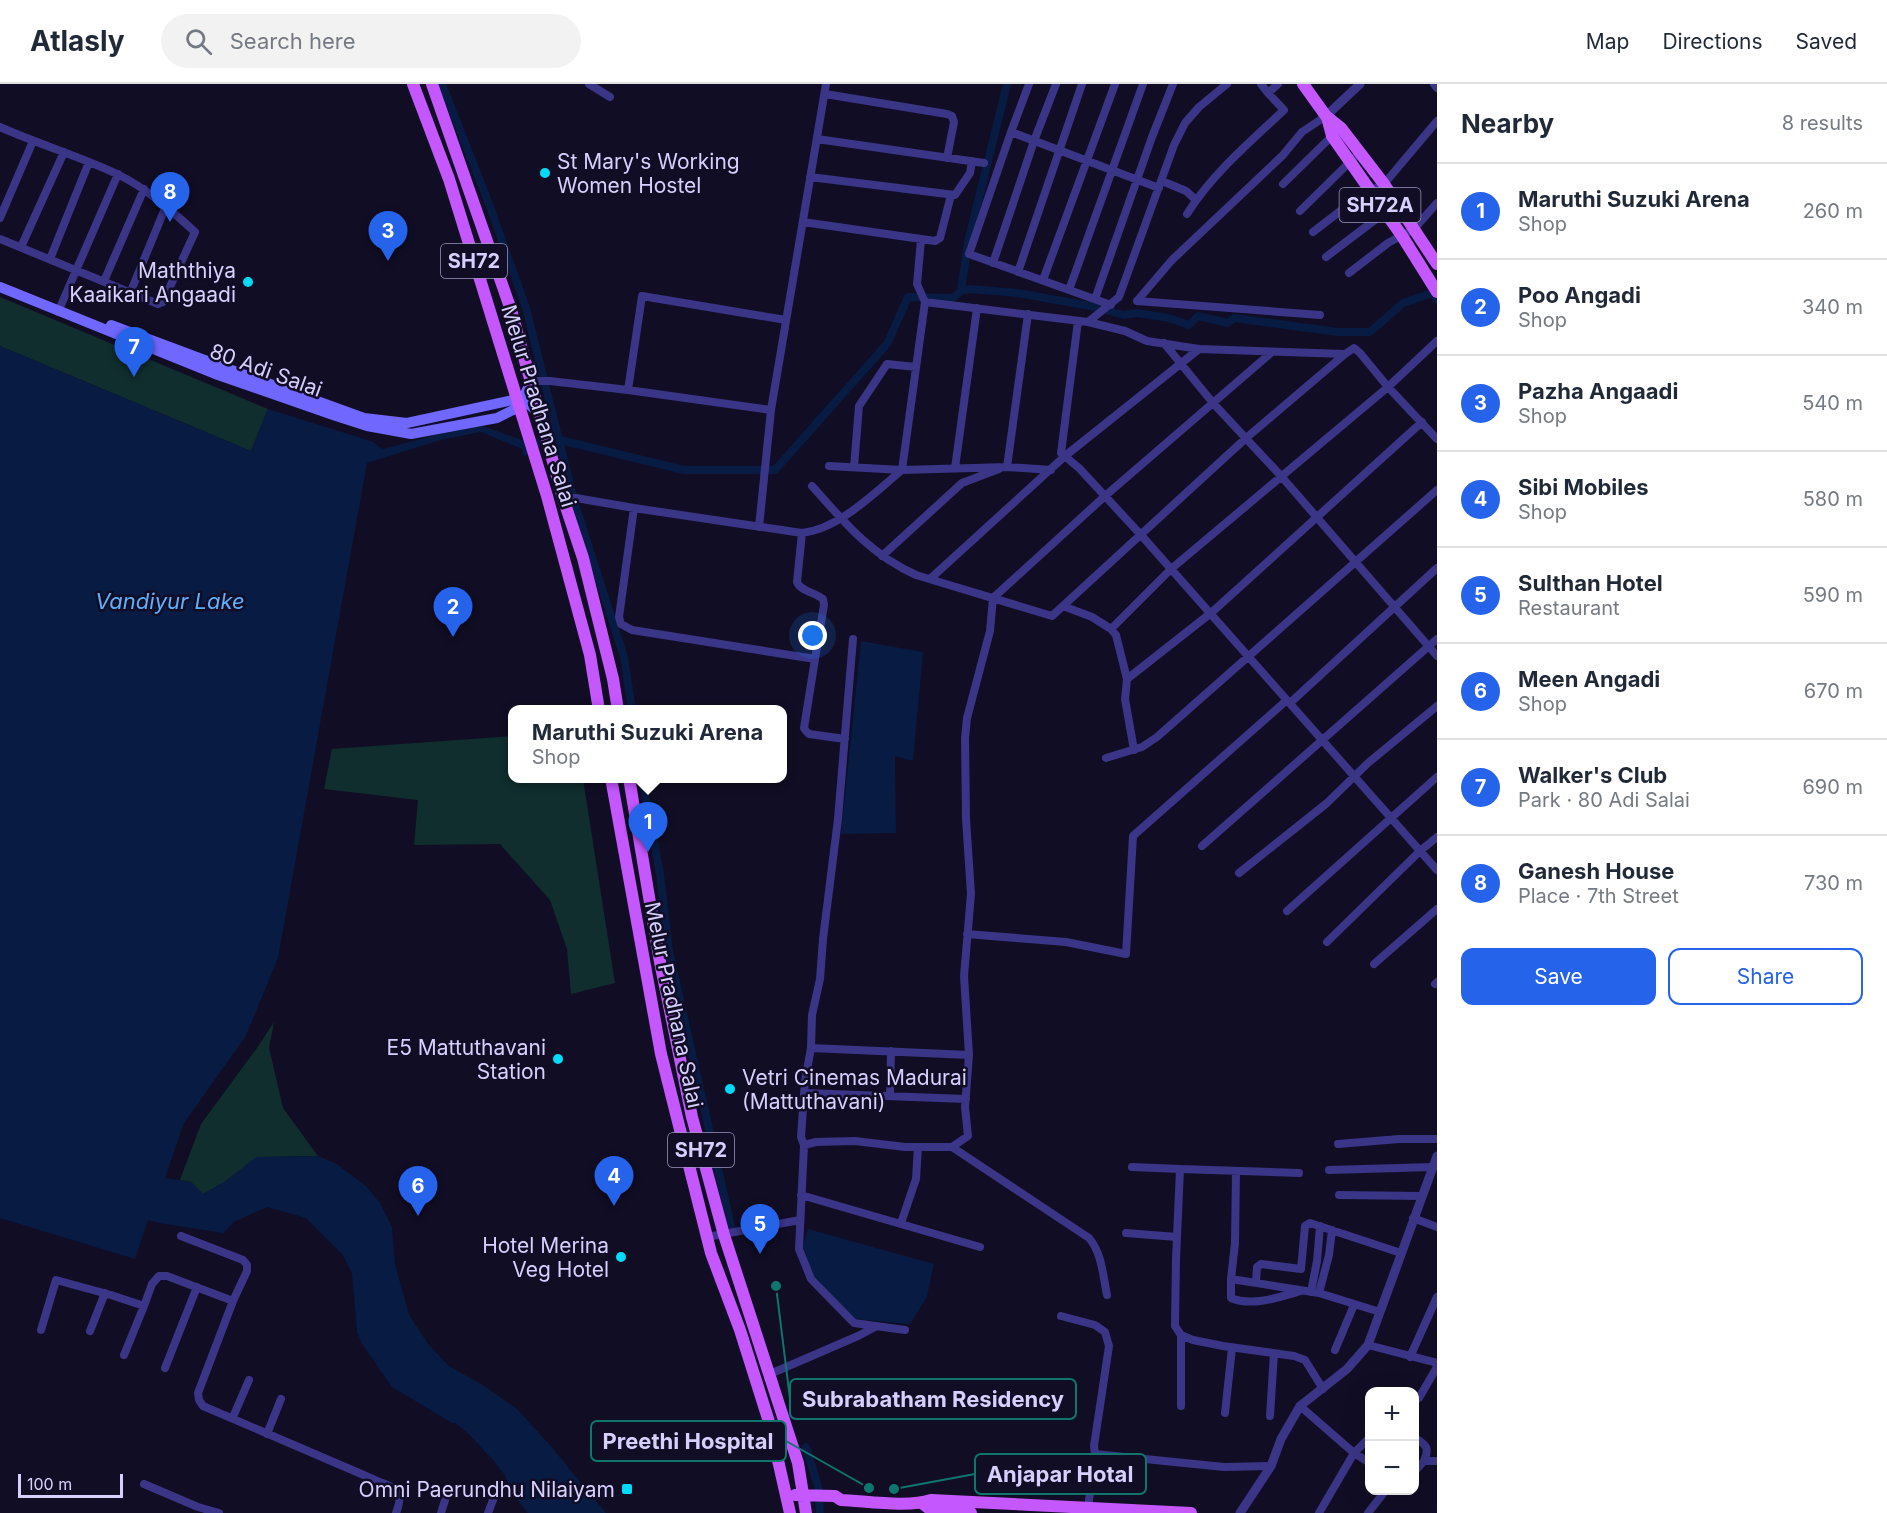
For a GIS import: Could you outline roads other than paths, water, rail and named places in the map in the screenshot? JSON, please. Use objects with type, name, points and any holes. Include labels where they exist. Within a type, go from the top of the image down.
[{"type":"main road","name":"Melur Pradhana Salai","points":[[412,84],[449,179],[520,402],[590,655],[598,705]]},
{"type":"main road","name":"Melur Pradhana Salai","points":[[432,84],[511,310],[534,381],[550,448],[570,498],[617,705]]},
{"type":"main road","name":"SH72A","points":[[1303,84],[1355,157],[1384,184],[1437,266]]},
{"type":"main road","name":"SH72A","points":[[1355,157],[1370,190],[1437,291]]},
{"type":"main road","points":[[1425,273],[1437,266]]},
{"type":"main road","name":"80 Adi Salai","points":[[0,280],[60,309],[218,375],[367,426],[411,434],[497,418],[520,402]]},
{"type":"main road","name":"80 Adi Salai","points":[[0,287],[364,417],[407,423],[494,405],[520,402]]},
{"type":"main road","points":[[494,405],[505,395],[511,377]]},
{"type":"main road","points":[[534,381],[520,402],[542,415]]},
{"type":"main road","points":[[497,418],[513,418],[525,426]]},
{"type":"main road","name":"Melur Pradhana Salai","points":[[612,783],[659,1043],[707,1237],[770,1425],[789,1504]]},
{"type":"main road","name":"Melur Pradhana Salai","points":[[630,783],[660,962],[692,1117],[724,1235],[798,1463],[814,1502]]},
{"type":"main road","points":[[789,1504],[814,1502],[835,1496],[841,1500],[922,1503],[931,1500],[1191,1513]]},
{"type":"main road","points":[[922,1503],[932,1511],[971,1513]]},
{"type":"street","points":[[589,84],[610,97]]},
{"type":"street","points":[[759,527],[771,410],[826,84]]},
{"type":"street","points":[[1029,84],[969,254],[1095,299],[1106,309]]},
{"type":"street","points":[[993,263],[1034,141],[1056,84]]},
{"type":"street","points":[[1018,272],[1082,84]]},
{"type":"street","points":[[1043,280],[1115,84]]},
{"type":"street","points":[[1069,290],[1143,84]]},
{"type":"street","points":[[1095,299],[1173,84]]},
{"type":"street","points":[[1088,322],[1119,297],[1174,145],[1185,123],[1199,107],[1227,84]]},
{"type":"street","points":[[1186,214],[1229,162],[1284,110],[1261,84]]},
{"type":"street","points":[[1269,93],[1278,84]]},
{"type":"street","points":[[1320,315],[1137,301],[1172,260],[1283,155],[1302,132],[1326,116],[1360,84]]},
{"type":"street","points":[[1434,84],[1437,88]]},
{"type":"street","points":[[825,94],[952,116],[954,122],[947,158]]},
{"type":"street","points":[[1313,232],[1361,195],[1384,184],[1436,123]]},
{"type":"street","points":[[0,239],[158,304],[163,302],[195,232],[144,189],[118,174],[1,130]]},
{"type":"street","points":[[1011,132],[1138,180],[1186,191],[1196,200]]},
{"type":"street","points":[[1283,183],[1337,132]]},
{"type":"street","points":[[817,139],[984,163]]},
{"type":"street","points":[[0,218],[33,141]]},
{"type":"street","points":[[21,247],[64,152]]},
{"type":"street","points":[[1300,211],[1355,157]]},
{"type":"street","points":[[810,177],[955,195],[970,173],[972,161]]},
{"type":"street","points":[[50,260],[89,162]]},
{"type":"street","points":[[60,309],[118,174]]},
{"type":"street","points":[[104,281],[144,189]]},
{"type":"street","points":[[803,222],[931,241],[940,238],[951,195]]},
{"type":"street","points":[[1349,273],[1388,243],[1413,229],[1437,203]]},
{"type":"street","points":[[1326,257],[1396,204]]},
{"type":"street","points":[[131,291],[166,206]]},
{"type":"street","points":[[570,498],[802,533],[812,532],[842,519],[902,470],[924,301],[917,284],[921,240]]},
{"type":"street","points":[[628,390],[642,296],[786,320]]},
{"type":"street","points":[[924,301],[1088,322],[1125,331],[1147,341],[1199,349],[1345,354]]},
{"type":"street","points":[[955,468],[977,308]]},
{"type":"street","points":[[1007,466],[1028,314]]},
{"type":"street","points":[[1078,321],[1061,453],[1079,468],[1141,535],[1437,870]]},
{"type":"street","points":[[1111,629],[1171,569],[1388,387],[1437,341]]},
{"type":"street","points":[[1164,344],[1213,403],[1281,476],[1437,656]]},
{"type":"street","points":[[812,486],[869,547],[897,566],[930,579],[1052,616],[1245,439],[1354,348],[1437,439]]},
{"type":"street","points":[[930,579],[1065,456],[1199,349]]},
{"type":"street","points":[[952,1147],[968,1136],[966,1099],[969,1055],[964,976],[971,894],[966,819],[967,718],[990,632],[993,598],[1105,496],[1272,352]]},
{"type":"street","points":[[854,467],[859,406],[887,364],[916,367]]},
{"type":"street","points":[[534,381],[628,390],[771,410]]},
{"type":"street","points":[[1126,679],[1211,613],[1422,422]]},
{"type":"street","points":[[829,466],[902,470],[1007,466],[1051,470]]},
{"type":"street","points":[[882,556],[962,483],[1007,466]]},
{"type":"street","points":[[1106,758],[1134,750],[1157,737],[1437,490]]},
{"type":"street","points":[[634,508],[619,617],[621,624],[625,627],[815,658]]},
{"type":"street","points":[[802,533],[797,582],[803,589],[823,599],[824,605],[804,728],[809,734],[845,739]]},
{"type":"street","points":[[967,934],[1066,942],[1126,954],[1133,836],[1289,701],[1437,568]]},
{"type":"street","points":[[1063,606],[1092,617],[1111,629],[1118,642],[1126,679],[1125,699],[1134,750]]},
{"type":"street","points":[[853,639],[820,979],[812,1015],[811,1048],[805,1081],[801,1137],[804,1145],[799,1249],[811,1279],[854,1323],[906,1330]]},
{"type":"street","points":[[1202,846],[1437,639]]},
{"type":"street","points":[[1239,873],[1328,803],[1368,763],[1437,706]]},
{"type":"street","points":[[1287,911],[1437,777]]},
{"type":"street","points":[[1327,942],[1437,837]]},
{"type":"street","points":[[1374,964],[1437,909]]},
{"type":"street","points":[[811,1048],[969,1055]]},
{"type":"street","points":[[890,1096],[891,1051]]},
{"type":"street","points":[[805,1093],[966,1099]]},
{"type":"street","points":[[1338,1144],[1437,1138]]},
{"type":"street","points":[[804,1145],[816,1142],[855,1141],[918,1147],[952,1147],[1089,1239],[1095,1245],[1107,1295]]},
{"type":"street","points":[[901,1223],[916,1179],[918,1147]]},
{"type":"street","points":[[1240,1513],[1271,1466],[1281,1439],[1300,1406],[1347,1369],[1368,1345],[1437,1156]]},
{"type":"street","points":[[1132,1167],[1299,1173]]},
{"type":"street","points":[[1329,1170],[1433,1167]]},
{"type":"street","points":[[1180,1169],[1175,1326],[1181,1335],[1181,1406]]},
{"type":"street","points":[[1236,1171],[1235,1243],[1231,1298],[1236,1300],[1272,1299],[1311,1292]]},
{"type":"street","points":[[801,1195],[980,1247]]},
{"type":"street","points":[[1339,1195],[1422,1196]]},
{"type":"street","points":[[1413,1218],[1437,1227]]},
{"type":"street","points":[[707,1237],[800,1220]]},
{"type":"street","points":[[1256,1282],[1257,1267],[1261,1264],[1301,1269],[1305,1226],[1310,1223],[1401,1253]]},
{"type":"street","points":[[1311,1292],[1320,1226]]},
{"type":"street","points":[[1311,1292],[1329,1255],[1332,1230]]},
{"type":"street","points":[[1126,1233],[1177,1236]]},
{"type":"street","points":[[181,1236],[243,1260],[247,1265],[247,1271],[233,1301],[198,1393],[203,1406],[233,1417],[396,1490],[401,1500],[396,1513]]},
{"type":"street","points":[[124,1356],[152,1284],[159,1276],[166,1276],[233,1301]]},
{"type":"street","points":[[1231,1279],[1311,1292],[1380,1312]]},
{"type":"street","points":[[41,1330],[56,1281],[105,1293],[144,1306]]},
{"type":"street","points":[[165,1368],[197,1287]]},
{"type":"street","points":[[90,1331],[105,1293]]},
{"type":"street","points":[[1410,1357],[1437,1297]]},
{"type":"street","points":[[1335,1350],[1354,1305]]},
{"type":"street","points":[[1060,1316],[1095,1325],[1105,1332],[1109,1346],[1094,1446],[1088,1508]]},
{"type":"street","points":[[770,1374],[877,1326]]},
{"type":"street","points":[[1181,1335],[1193,1340],[1294,1356],[1305,1360],[1323,1389]]},
{"type":"street","points":[[1368,1345],[1437,1365],[1419,1398]]},
{"type":"street","points":[[1225,1413],[1232,1347]]},
{"type":"street","points":[[1270,1416],[1274,1353]]},
{"type":"street","points":[[233,1417],[249,1380]]},
{"type":"street","points":[[267,1434],[281,1399]]},
{"type":"street","points":[[1300,1406],[1365,1460]]},
{"type":"street","points":[[1419,1440],[1424,1443],[1428,1453],[1419,1466]]},
{"type":"street","points":[[1319,1513],[1354,1453],[1366,1441]]},
{"type":"street","points":[[1095,1454],[1224,1467],[1271,1466]]},
{"type":"street","points":[[1424,1461],[1437,1461]]},
{"type":"street","points":[[144,1484],[198,1507],[219,1513]]},
{"type":"street","points":[[1368,1513],[1383,1495]]},
{"type":"street","points":[[441,1513],[446,1497]]},
{"type":"street","points":[[488,1513],[493,1500]]},
{"type":"water","name":"Vandiyur Lake","points":[[0,346],[251,451],[268,409],[371,441],[383,449],[439,434],[483,426],[525,441],[529,455],[523,456],[522,449],[481,432],[441,440],[367,463],[278,958],[246,1036],[184,1123],[165,1178],[191,1182],[203,1194],[223,1183],[257,1157],[318,1156],[337,1164],[367,1187],[380,1203],[392,1227],[395,1264],[409,1315],[429,1345],[449,1366],[486,1387],[517,1409],[606,1513],[528,1513],[515,1497],[504,1474],[469,1434],[455,1423],[392,1387],[362,1344],[357,1332],[352,1273],[343,1255],[306,1218],[267,1207],[234,1222],[223,1233],[148,1220],[135,1259],[0,1218]]},
{"type":"water","points":[[861,641],[923,652],[913,761],[895,756],[896,833],[841,834]]},
{"type":"water","points":[[808,1229],[934,1264],[927,1297],[910,1324],[855,1319],[813,1275],[803,1246]]},
{"type":"waterway","points":[[442,84],[489,204],[526,308],[575,504],[624,657],[631,705]]},
{"type":"waterway","points":[[527,444],[560,440],[684,470],[775,470],[887,344],[908,297],[953,298],[961,291],[968,242],[1007,84]]},
{"type":"waterway","points":[[961,291],[970,289],[1018,293],[1090,306],[1124,315],[1137,313],[1169,318],[1189,325],[1198,316],[1228,323],[1234,318],[1338,332],[1370,332],[1403,303],[1433,293],[1437,300]]},
{"type":"waterway","points":[[643,783],[660,874],[669,951],[732,1231]]},
{"type":"waterway","points":[[806,1447],[818,1486],[820,1513]]},
{"type":"place","name":"St Mary's Working Women Hostel","points":[[545,173]]},
{"type":"place","name":"Ganesh House","points":[[170,222]]},
{"type":"place","name":"Pazha Angaadi","points":[[388,261]]},
{"type":"place","name":"Maththiya Kaaikari Angaadi","points":[[248,282]]},
{"type":"place","name":"Walker's Club","points":[[134,377]]},
{"type":"place","name":"Poo Angadi","points":[[453,637]]},
{"type":"place","name":"Maruthi Suzuki Arena","points":[[648,852]]},
{"type":"place","name":"E5 Mattuthavani Station","points":[[558,1059]]},
{"type":"place","name":"Vetri Cinemas Madurai (Mattuthavani)","points":[[730,1089]]},
{"type":"place","name":"Sibi Mobiles","points":[[614,1206]]},
{"type":"place","name":"Meen Angadi","points":[[418,1216]]},
{"type":"place","name":"Sulthan Hotel","points":[[760,1254]]},
{"type":"place","name":"Hotel Merina Veg Hotel","points":[[621,1257]]},
{"type":"place","name":"Subrabatham Residency","points":[[776,1286]]},
{"type":"place","name":"Preethi Hospital","points":[[869,1488]]},
{"type":"place","name":"Omni Paerundhu Nilaiyam","points":[[627,1489]]},
{"type":"place","name":"Anjapar Hotal","points":[[894,1489]]}]
